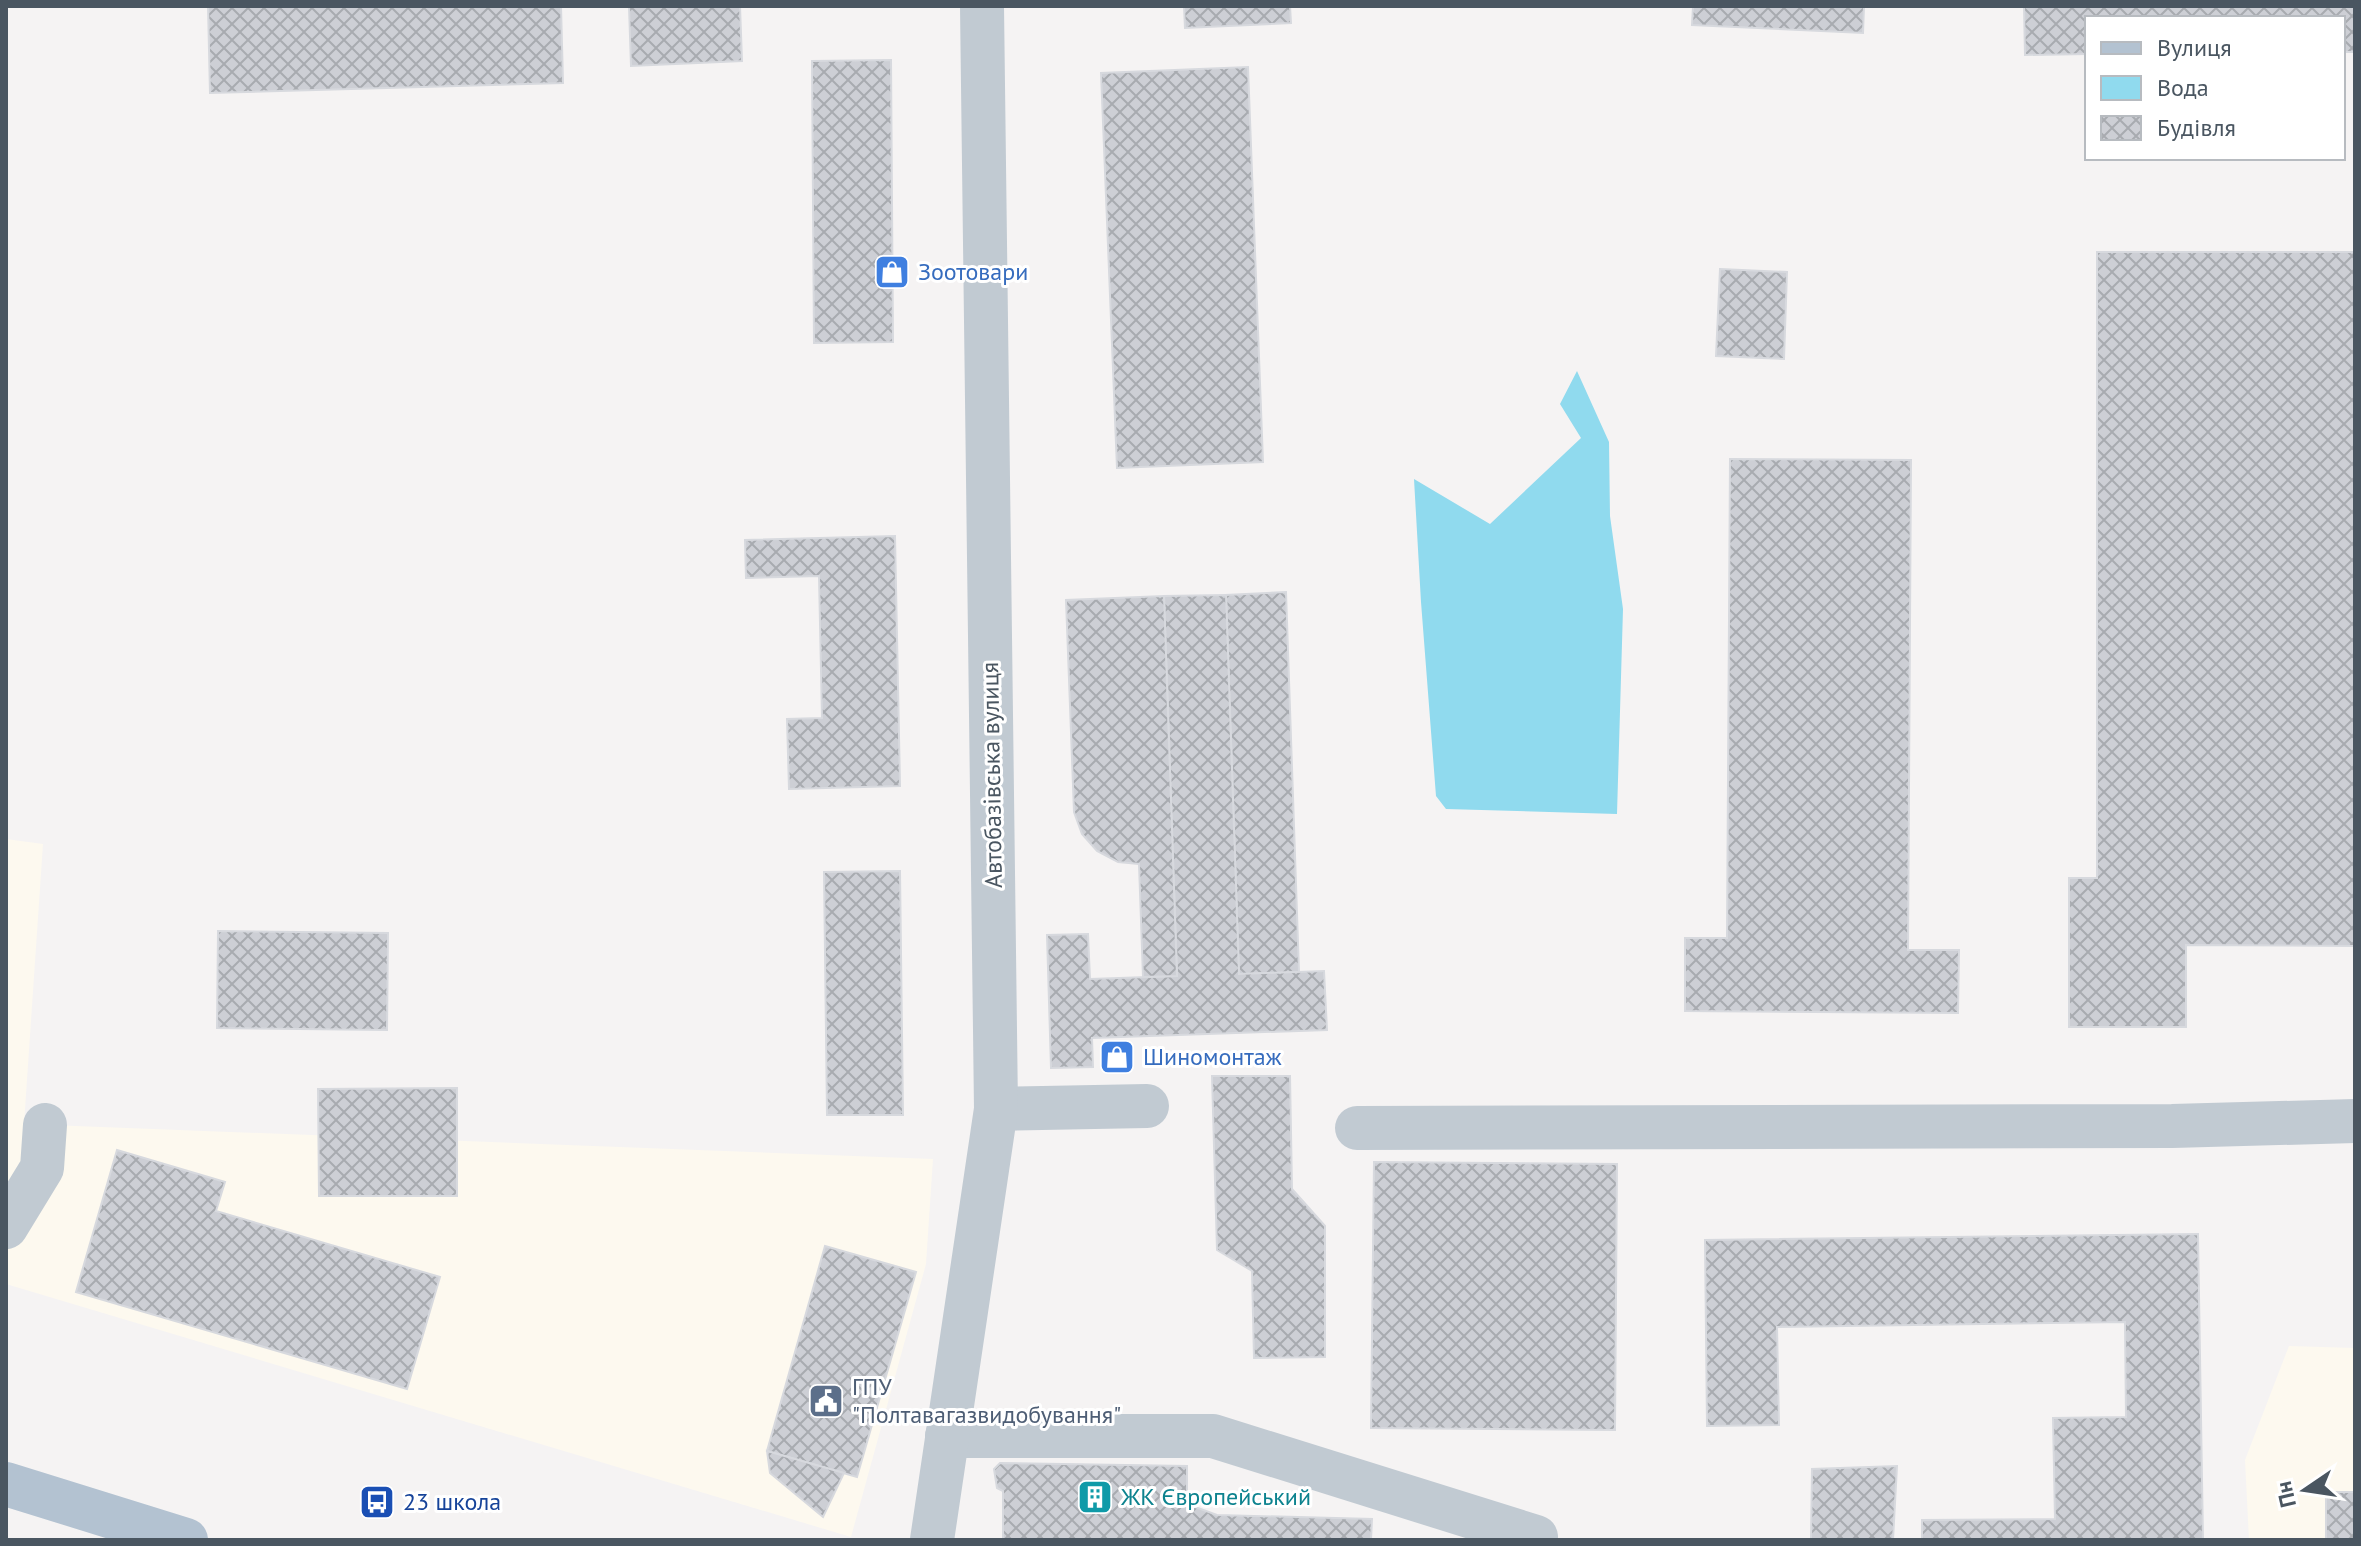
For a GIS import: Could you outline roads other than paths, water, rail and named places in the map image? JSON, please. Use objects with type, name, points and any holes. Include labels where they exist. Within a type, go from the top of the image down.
[{"type":"main road","points":[[6,1484],[186,1540]]},
{"type":"street","name":"Автобазівська вулиця","points":[[932,1540],[996,1109],[982,6]]},
{"type":"street","points":[[996,1109],[1147,1106]]},
{"type":"street","points":[[1357,1128],[2172,1126],[2355,1121]]},
{"type":"street","points":[[6,1227],[42,1168],[45,1125]]},
{"type":"street","points":[[947,1436],[1213,1436],[1536,1537]]},
{"type":"water","points":[[1577,371],[1609,442],[1610,516],[1623,609],[1617,814],[1446,809],[1436,796],[1414,479],[1490,524],[1581,438],[1560,404]]},
{"type":"place","name":"Зоотовари","points":[[892,272]]},
{"type":"place","name":"Шиномонтаж","points":[[1117,1057]]},
{"type":"place","name":"ГПУ \"Полтавагазвидобування\"","points":[[826,1401]]},
{"type":"place","name":"ЖК Європейський","points":[[1095,1497]]},
{"type":"place","name":"23 школа","points":[[377,1502]]}]
